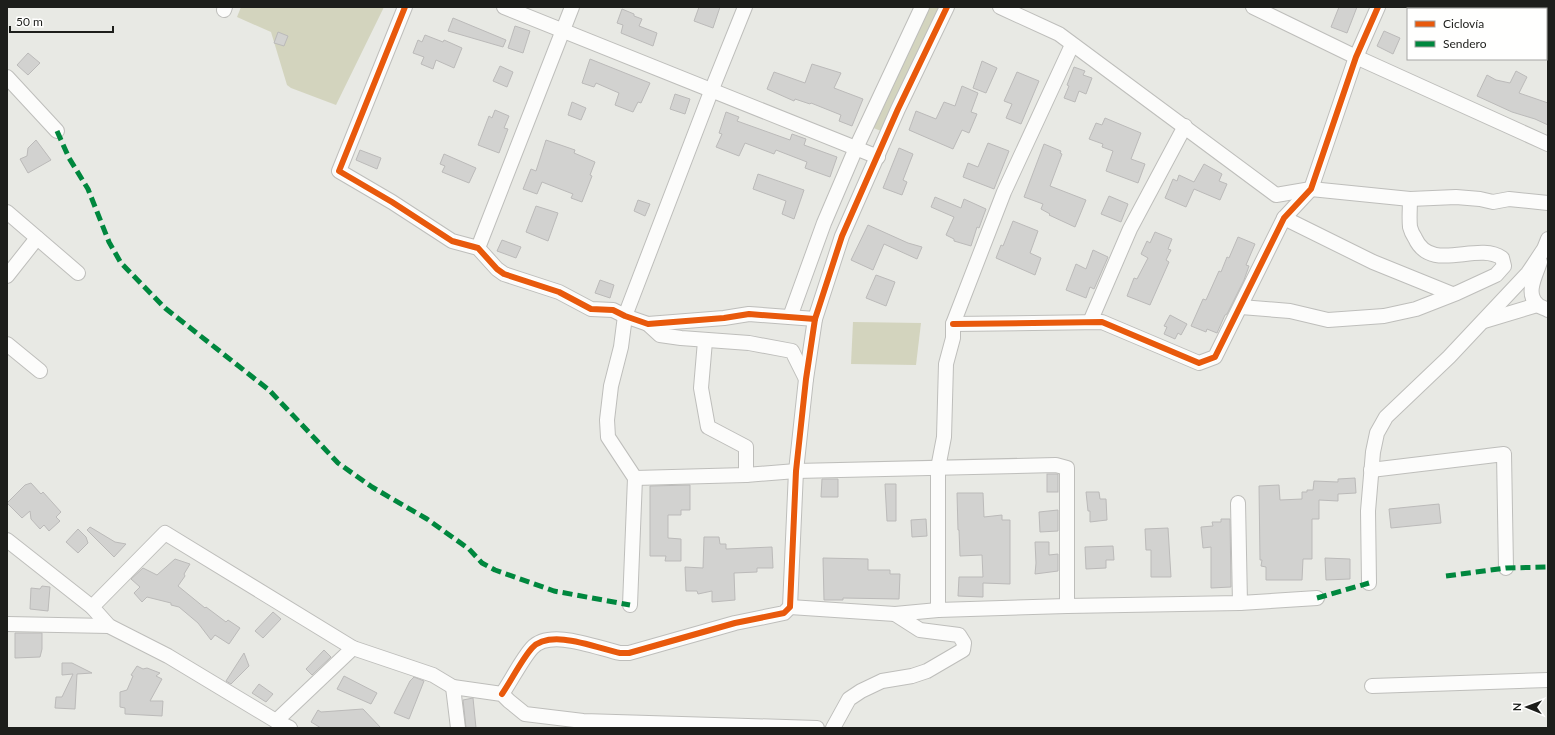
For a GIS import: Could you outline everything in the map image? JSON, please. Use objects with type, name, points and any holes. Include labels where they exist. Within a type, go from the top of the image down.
[{"type":"street","points":[[405,7],[339,171],[392,202],[452,241],[478,248],[497,269],[504,274],[558,292],[591,309],[613,310],[648,324],[660,335],[705,341],[749,343],[792,351],[806,379]]},
{"type":"street","points":[[504,7],[878,156]]},
{"type":"street","points":[[478,248],[572,7]]},
{"type":"street","points":[[630,605],[635,478],[608,437],[607,420],[611,386],[622,347],[625,316],[745,7]]},
{"type":"street","points":[[790,318],[824,223],[856,148],[922,7]]},
{"type":"street","points":[[502,694],[532,648],[545,639],[562,639],[620,653],[629,653],[735,623],[784,613],[790,607],[796,471],[806,379],[815,319],[842,236],[920,62],[947,7]]},
{"type":"street","points":[[1000,7],[1059,34],[1276,195],[1311,189],[1410,199],[1456,197],[1480,199],[1493,202],[1509,199],[1548,203]]},
{"type":"street","points":[[1253,7],[1356,57],[1548,144]]},
{"type":"street","points":[[953,324],[1102,322],[1199,363],[1215,357],[1284,218],[1311,189],[1356,57],[1378,7]]},
{"type":"street","points":[[938,610],[938,468],[944,437],[946,364],[953,338],[953,324],[1004,192],[1072,45]]},
{"type":"street","points":[[7,77],[57,131]]},
{"type":"street","points":[[1090,322],[1130,229],[1185,126]]},
{"type":"street","points":[[1241,307],[1290,311],[1328,320],[1384,316],[1416,309],[1452,294],[1458,293],[1496,275],[1504,266],[1502,258],[1495,254],[1483,253],[1448,256],[1429,254],[1418,245],[1410,228],[1410,199]]},
{"type":"street","points":[[7,212],[78,273]]},
{"type":"street","points":[[1284,218],[1373,262],[1452,294]]},
{"type":"street","points":[[7,276],[37,238]]},
{"type":"street","points":[[1542,307],[1531,296],[1532,288],[1546,244]]},
{"type":"street","points":[[1369,583],[1368,511],[1371,470],[1377,433],[1386,417],[1449,357],[1528,273],[1546,244]]},
{"type":"street","points":[[1483,321],[1542,307]]},
{"type":"street","points":[[648,324],[724,318],[749,314],[815,319]]},
{"type":"street","points":[[705,341],[701,388],[708,427],[746,446],[746,475]]},
{"type":"street","points":[[7,344],[40,371]]},
{"type":"street","points":[[1371,470],[1504,454],[1506,568]]},
{"type":"street","points":[[635,478],[746,475],[796,471],[1056,465],[1068,468],[1067,606]]},
{"type":"street","points":[[1238,503],[1240,603]]},
{"type":"street","points":[[92,607],[165,532],[353,648],[433,675],[453,687],[502,694],[525,714],[584,725],[817,728]]},
{"type":"street","points":[[7,540],[92,607],[109,626],[168,656],[290,728]]},
{"type":"street","points":[[790,607],[895,614],[938,610],[1240,603],[1317,598]]},
{"type":"street","points":[[833,728],[849,699],[861,691],[882,682],[912,676],[927,671],[963,650],[964,643],[959,635],[920,630],[895,614]]},
{"type":"street","points":[[7,624],[109,626]]},
{"type":"street","points":[[276,721],[353,648]]},
{"type":"street","points":[[1372,686],[1548,680]]},
{"type":"street","points":[[453,687],[458,728]]},
{"type":"green space","points":[[241,7],[384,7],[336,105],[291,88],[287,85],[271,32],[237,17]]},
{"type":"green space","points":[[928,7],[940,7],[881,131],[871,127]]},
{"type":"green space","points":[[853,322],[921,323],[916,365],[851,364]]},
{"type":"building","points":[[699,7],[720,7],[713,28],[694,21]]},
{"type":"building","points":[[1339,7],[1357,7],[1347,33],[1331,27]]},
{"type":"building","points":[[622,9],[642,19],[639,26],[657,33],[653,46],[621,33],[623,25],[617,23]]},
{"type":"building","points":[[453,18],[506,40],[503,47],[448,31]]},
{"type":"building","points":[[515,26],[530,31],[523,53],[508,48]]},
{"type":"building","points":[[1384,31],[1400,38],[1393,54],[1377,46]]},
{"type":"building","points":[[278,32],[288,36],[284,46],[274,43]]},
{"type":"building","points":[[425,35],[443,42],[444,40],[462,48],[454,68],[436,60],[433,69],[421,64],[424,57],[413,53],[418,40],[422,42]]},
{"type":"building","points":[[28,53],[40,63],[28,75],[17,65]]},
{"type":"building","points":[[590,59],[650,83],[641,103],[638,102],[633,112],[615,105],[619,93],[596,83],[594,87],[582,83]]},
{"type":"building","points":[[982,61],[997,68],[986,93],[973,88]]},
{"type":"building","points":[[812,64],[841,73],[834,88],[863,99],[852,126],[839,121],[841,115],[811,103],[810,104],[795,99],[794,101],[767,89],[774,72],[805,83]]},
{"type":"building","points":[[500,66],[513,72],[507,87],[493,81]]},
{"type":"building","points":[[1074,67],[1085,71],[1083,75],[1092,78],[1086,94],[1079,91],[1075,102],[1064,98]]},
{"type":"building","points":[[1516,71],[1527,77],[1519,93],[1548,103],[1548,125],[1535,119],[1512,112],[1477,96],[1487,75],[1496,80],[1510,83]]},
{"type":"building","points":[[1017,72],[1039,81],[1021,124],[1006,118],[1012,104],[1004,101]]},
{"type":"building","points":[[962,86],[978,93],[971,112],[977,114],[969,133],[962,130],[953,149],[909,130],[916,111],[936,119],[944,102],[955,106]]},
{"type":"building","points":[[675,94],[690,99],[685,114],[670,109]]},
{"type":"building","points":[[572,102],[586,108],[581,120],[568,115]]},
{"type":"building","points":[[495,110],[509,116],[504,128],[508,129],[499,153],[478,145],[489,116],[492,118]]},
{"type":"building","points":[[726,112],[739,117],[737,121],[790,140],[792,134],[806,139],[804,145],[837,157],[830,177],[805,168],[807,162],[776,150],[774,154],[745,143],[739,156],[716,147],[722,134],[719,133]]},
{"type":"building","points":[[1105,118],[1141,133],[1131,159],[1145,164],[1138,183],[1106,171],[1113,151],[1102,147],[1103,144],[1089,139],[1096,123],[1102,125]]},
{"type":"building","points":[[36,140],[51,160],[28,173],[20,159],[27,156],[28,148]]},
{"type":"building","points":[[546,140],[575,150],[574,153],[595,162],[590,175],[592,176],[582,202],[571,198],[573,194],[542,182],[537,194],[523,189],[531,169],[536,171]]},
{"type":"building","points":[[988,143],[1009,151],[994,189],[963,177],[968,163],[978,167]]},
{"type":"building","points":[[1044,144],[1061,151],[1060,153],[1062,154],[1050,186],[1086,200],[1075,227],[1049,215],[1050,214],[1041,209],[1043,204],[1024,197]]},
{"type":"building","points":[[899,148],[913,154],[903,180],[907,182],[902,195],[883,188]]},
{"type":"building","points":[[360,150],[381,158],[377,169],[356,160]]},
{"type":"building","points":[[444,154],[476,168],[469,183],[442,172],[445,166],[440,164]]},
{"type":"building","points":[[1204,164],[1222,174],[1219,181],[1227,184],[1220,200],[1194,189],[1186,207],[1165,198],[1173,179],[1177,181],[1179,175],[1194,182]]},
{"type":"building","points":[[758,174],[804,190],[794,219],[782,214],[786,201],[753,189]]},
{"type":"building","points":[[1109,196],[1128,204],[1121,222],[1101,214]]},
{"type":"building","points":[[935,197],[961,208],[964,199],[986,209],[979,228],[977,227],[971,246],[954,241],[954,239],[946,235],[954,217],[931,207]]},
{"type":"building","points":[[638,200],[650,204],[645,216],[634,211]]},
{"type":"building","points":[[536,206],[558,213],[548,241],[526,232]]},
{"type":"building","points":[[1013,221],[1038,231],[1030,253],[1041,258],[1035,275],[996,258],[1001,245],[1003,246]]},
{"type":"building","points":[[868,225],[908,243],[922,247],[917,259],[884,244],[873,270],[851,260]]},
{"type":"building","points":[[1155,232],[1172,239],[1168,249],[1171,250],[1166,260],[1169,262],[1150,305],[1127,296],[1134,278],[1137,279],[1148,258],[1141,254],[1147,241],[1150,243]]},
{"type":"building","points":[[1238,237],[1255,244],[1246,265],[1249,266],[1244,280],[1217,333],[1207,329],[1206,332],[1191,326],[1203,299],[1206,300],[1219,271],[1221,272],[1227,257],[1229,258]]},
{"type":"building","points":[[502,240],[521,247],[516,258],[497,251]]},
{"type":"building","points":[[1093,250],[1108,257],[1094,289],[1090,287],[1086,298],[1066,290],[1076,264],[1086,269]]},
{"type":"building","points":[[876,275],[895,282],[886,306],[866,298]]},
{"type":"building","points":[[600,280],[614,285],[610,298],[595,293]]},
{"type":"building","points":[[1170,315],[1187,324],[1181,335],[1178,333],[1175,339],[1164,334],[1167,327],[1164,326]]},
{"type":"building","points":[[1047,474],[1058,474],[1058,492],[1047,492]]},
{"type":"building","points":[[1355,478],[1356,493],[1338,494],[1338,501],[1319,500],[1319,519],[1312,519],[1312,559],[1303,559],[1302,580],[1266,580],[1266,567],[1261,566],[1262,560],[1260,560],[1259,486],[1279,485],[1280,500],[1302,499],[1302,492],[1313,490],[1314,481],[1338,482],[1338,479]]},
{"type":"building","points":[[822,479],[838,479],[838,497],[821,497]]},
{"type":"building","points":[[31,483],[41,494],[43,492],[61,512],[56,517],[60,521],[49,531],[44,525],[40,529],[31,519],[30,511],[22,518],[7,503],[25,485]]},
{"type":"building","points":[[885,484],[896,484],[896,521],[887,521]]},
{"type":"building","points":[[690,485],[690,510],[681,510],[681,515],[668,515],[668,538],[681,539],[681,561],[665,561],[666,556],[650,556],[650,486]]},
{"type":"building","points":[[1086,492],[1099,492],[1100,499],[1106,499],[1107,520],[1090,522],[1090,511],[1088,511]]},
{"type":"building","points":[[957,493],[983,493],[984,517],[1002,515],[1002,520],[1010,520],[1010,584],[983,583],[983,597],[958,596],[959,577],[983,577],[982,555],[960,556]]},
{"type":"building","points":[[1439,504],[1441,523],[1391,528],[1389,509]]},
{"type":"building","points":[[1058,510],[1058,531],[1040,532],[1039,512]]},
{"type":"building","points":[[926,519],[927,536],[912,537],[911,520]]},
{"type":"building","points":[[1221,519],[1230,519],[1231,587],[1211,588],[1211,547],[1203,548],[1201,527],[1213,526],[1212,522],[1221,522]]},
{"type":"building","points":[[90,527],[115,542],[126,544],[114,557],[87,530]]},
{"type":"building","points":[[1168,528],[1171,577],[1151,577],[1151,550],[1146,550],[1145,529]]},
{"type":"building","points":[[78,529],[86,537],[88,543],[78,553],[66,542]]},
{"type":"building","points":[[704,537],[719,537],[720,544],[726,544],[726,549],[772,547],[773,568],[757,568],[757,572],[734,573],[735,600],[712,602],[712,591],[698,594],[697,591],[686,591],[685,567],[703,568]]},
{"type":"building","points":[[1035,542],[1049,542],[1049,555],[1058,554],[1058,571],[1035,574]]},
{"type":"building","points":[[1113,546],[1114,560],[1106,560],[1106,568],[1086,569],[1085,547]]},
{"type":"building","points":[[823,558],[868,559],[868,570],[890,570],[890,574],[900,574],[899,599],[843,598],[843,600],[824,600]]},
{"type":"building","points":[[1325,558],[1350,559],[1350,579],[1326,580]]},
{"type":"building","points":[[175,559],[190,564],[184,574],[185,576],[178,586],[205,608],[206,607],[226,622],[228,620],[240,628],[229,644],[215,635],[211,640],[198,623],[179,607],[171,605],[171,603],[147,597],[142,602],[134,593],[140,587],[131,579],[143,568],[157,575]]},
{"type":"building","points":[[42,586],[50,587],[48,611],[30,609],[31,588],[40,589]]},
{"type":"building","points":[[273,612],[281,619],[263,638],[255,631]]},
{"type":"building","points":[[15,633],[42,633],[42,649],[40,657],[15,658]]},
{"type":"building","points":[[324,650],[331,657],[312,675],[306,669]]},
{"type":"building","points":[[244,653],[249,666],[231,684],[226,681]]},
{"type":"building","points":[[62,663],[72,663],[92,673],[77,674],[75,709],[55,708],[56,697],[62,697],[73,674],[62,675]]},
{"type":"building","points":[[137,666],[160,673],[156,676],[162,679],[150,701],[163,701],[162,716],[125,714],[125,708],[120,707],[120,692],[127,690],[133,676],[131,675]]},
{"type":"building","points":[[344,676],[377,693],[371,704],[337,689]]},
{"type":"building","points":[[414,677],[424,681],[409,719],[394,713],[410,681]]},
{"type":"building","points":[[259,684],[273,694],[266,702],[252,693]]},
{"type":"building","points":[[473,698],[476,728],[466,728],[463,700]]},
{"type":"building","points":[[363,709],[381,728],[321,728],[311,722],[318,710],[321,712]]},
{"type":"marked path","points":[[57,131],[69,158],[88,189],[109,242],[121,263],[165,308],[269,390],[338,463],[372,487],[427,519],[469,549],[482,563],[495,570],[554,591],[630,605]]},
{"type":"marked path","points":[[1446,576],[1506,568],[1548,567]]},
{"type":"marked path","points":[[1317,598],[1369,583]]},
{"type":"cycle path","points":[[405,7],[339,171],[392,202],[452,241],[478,248],[497,269],[504,274],[559,292],[591,309],[613,310],[648,324],[724,318],[749,314],[815,319]]},
{"type":"cycle path","points":[[502,694],[528,653],[540,642],[562,639],[620,653],[629,653],[735,623],[784,613],[790,607],[796,471],[806,379],[815,319],[842,236],[898,109],[947,7]]},
{"type":"cycle path","points":[[953,324],[1102,322],[1199,363],[1215,357],[1284,218],[1311,189],[1356,57],[1378,7]]}]
